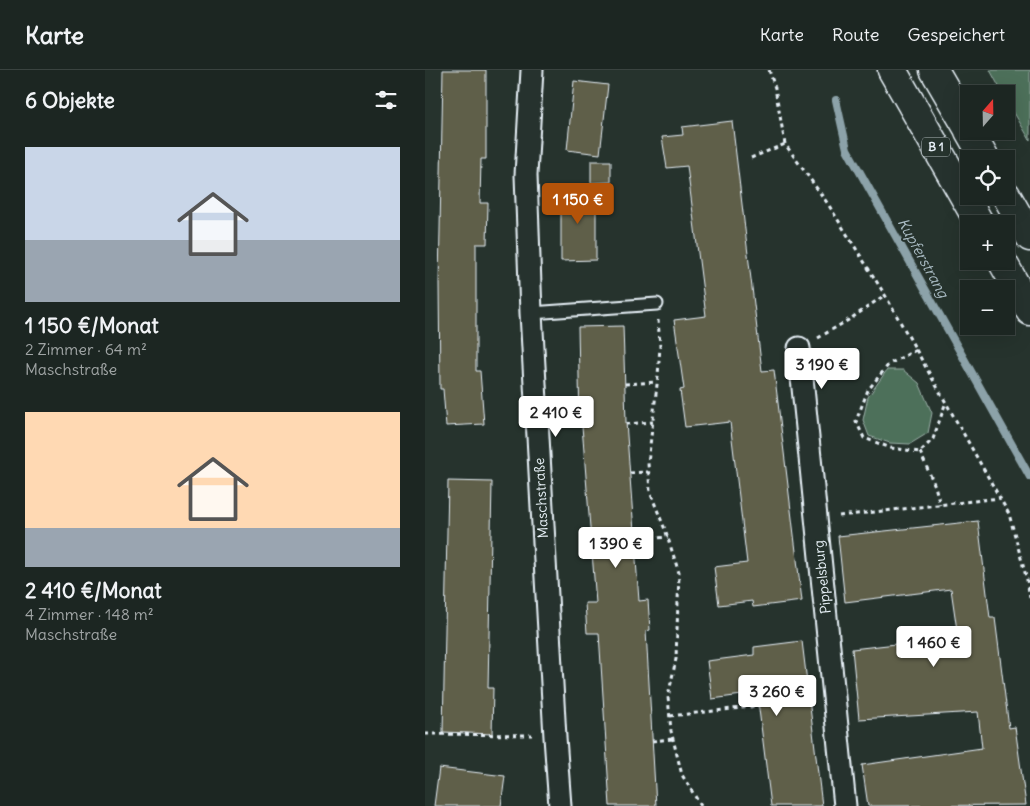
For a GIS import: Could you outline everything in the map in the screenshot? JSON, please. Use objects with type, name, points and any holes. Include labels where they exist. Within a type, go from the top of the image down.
[{"type":"highway","name":"B 1","points":[[892,70],[975,215]]},
{"type":"highway","name":"B 1","points":[[934,70],[960,115]]},
{"type":"highway","points":[[1012,205],[1030,237]]},
{"type":"highway","points":[[1007,270],[1030,311]]},
{"type":"street","name":"Maschstraße","points":[[532,70],[526,175],[531,313],[560,806]]},
{"type":"street","name":"Pippelsburg","points":[[799,348],[845,806]]},
{"type":"lane","points":[[531,313],[657,304]]},
{"type":"path","points":[[769,70],[775,88],[785,144],[828,204],[885,295],[1009,514],[1030,598]]},
{"type":"path","points":[[751,158],[785,144]]},
{"type":"path","points":[[799,348],[850,319],[885,295]]},
{"type":"path","points":[[657,304],[659,346],[648,472],[650,492],[668,537],[679,573],[676,659],[668,697],[673,738],[682,775],[701,806]]},
{"type":"path","points":[[916,350],[889,364],[868,390],[856,421],[864,438],[891,448],[920,452]]},
{"type":"path","points":[[625,384],[657,382]]},
{"type":"path","points":[[920,452],[933,439],[946,402]]},
{"type":"path","points":[[626,424],[653,422]]},
{"type":"path","points":[[920,452],[935,486],[940,505]]},
{"type":"path","points":[[629,473],[648,472]]},
{"type":"path","points":[[816,519],[1000,498]]},
{"type":"path","points":[[635,540],[668,537]]},
{"type":"path","points":[[670,716],[759,706]]},
{"type":"path","points":[[425,734],[555,736]]},
{"type":"path","points":[[652,741],[673,738]]},
{"type":"green space","points":[[990,70],[1030,70],[1030,140],[1015,114],[1015,85],[998,85]]},
{"type":"green space","points":[[887,370],[903,370],[919,383],[932,413],[928,433],[910,444],[890,443],[869,436],[863,420],[868,397]]},
{"type":"building","points":[[443,70],[486,70],[486,159],[481,159],[480,203],[488,203],[487,244],[476,244],[476,371],[480,371],[484,424],[446,426],[443,389],[440,389],[439,283]]},
{"type":"building","points":[[574,81],[608,85],[600,154],[567,150]]},
{"type":"building","points":[[732,121],[762,371],[774,370],[802,601],[753,607],[752,601],[719,605],[714,567],[747,563],[730,422],[685,427],[680,390],[684,389],[674,320],[706,316],[687,166],[667,168],[662,137],[683,135],[682,127]]},
{"type":"building","points":[[591,161],[611,161],[611,182],[591,183]]},
{"type":"building","points":[[561,190],[596,190],[596,260],[561,261]]},
{"type":"building","points":[[623,326],[626,422],[639,601],[648,600],[650,630],[646,631],[656,806],[610,806],[599,633],[587,633],[585,603],[596,603],[582,426],[580,425],[578,327]]},
{"type":"building","points":[[448,481],[492,482],[488,688],[493,688],[492,734],[443,732]]},
{"type":"building","points":[[978,521],[990,618],[995,618],[1009,728],[1015,727],[1026,805],[868,806],[862,765],[982,748],[978,712],[859,719],[852,649],[958,637],[951,589],[845,602],[838,536]]},
{"type":"building","points":[[802,641],[822,806],[771,806],[757,693],[712,699],[707,661],[754,655],[754,647]]},
{"type":"building","points":[[439,768],[505,776],[501,806],[434,806]]},
{"type":"waterway","name":"Kupferstrang","points":[[836,100],[847,149],[1030,477]]}]
